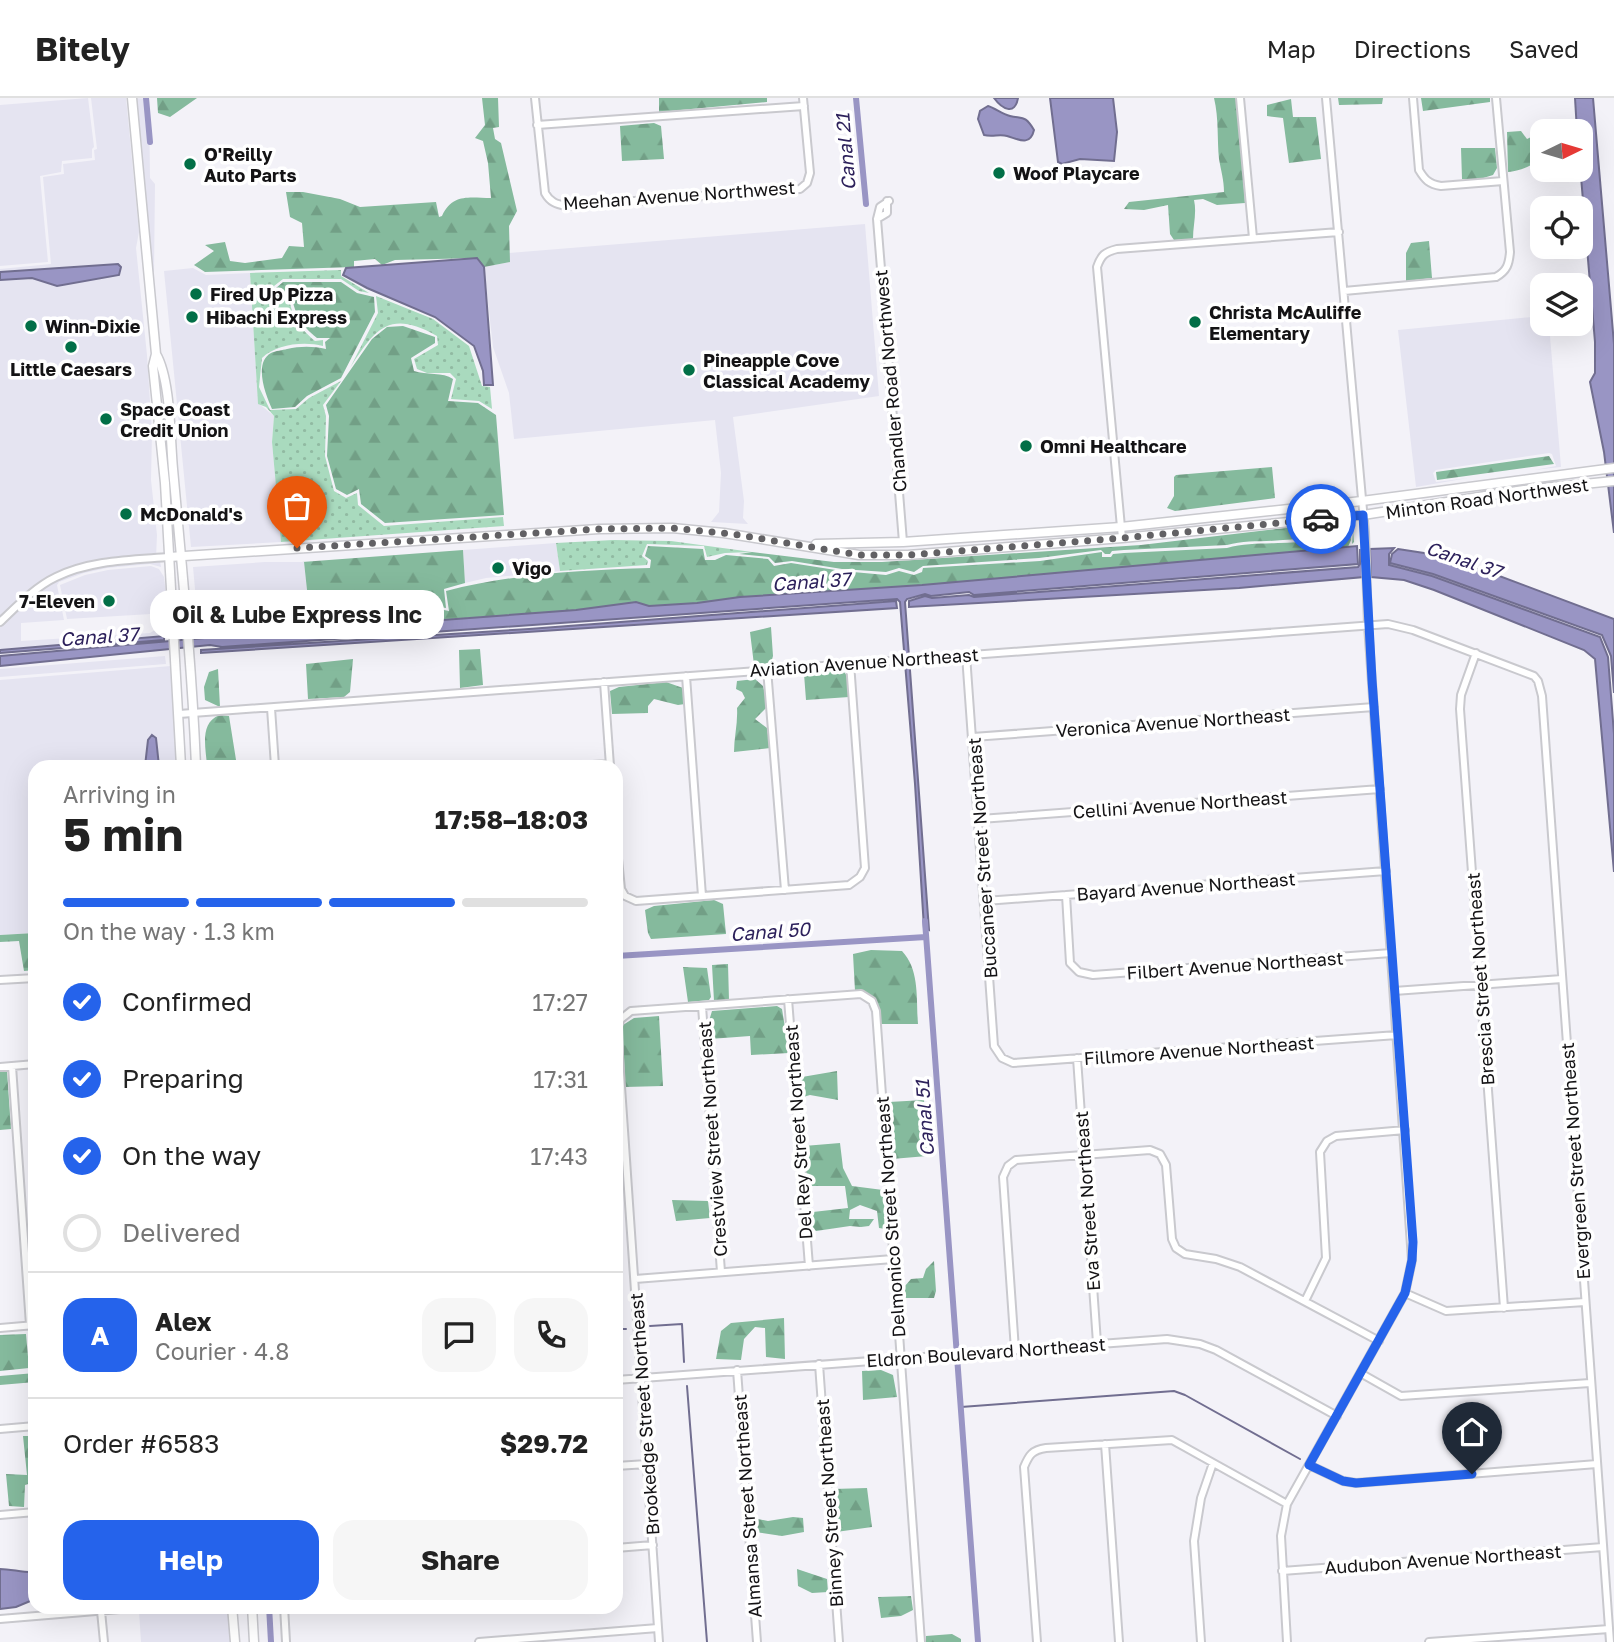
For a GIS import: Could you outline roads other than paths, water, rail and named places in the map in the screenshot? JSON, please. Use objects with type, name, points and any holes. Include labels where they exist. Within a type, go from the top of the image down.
[{"type":"main road","points":[[132,98],[156,354],[153,366],[165,483],[181,760]]},
{"type":"main road","points":[[156,354],[162,366],[181,556],[197,760]]},
{"type":"main road","name":"Minton Road Northwest","points":[[775,542],[838,545],[1121,527],[1362,501],[1614,468]]},
{"type":"main road","name":"Minton Road Northwest","points":[[169,557],[599,529],[672,528],[724,533],[859,555],[908,555],[1363,515],[1524,490],[1614,481]]},
{"type":"main road","points":[[233,1614],[235,1642]]},
{"type":"main road","points":[[252,1614],[254,1642]]},
{"type":"street","points":[[535,98],[537,125],[803,102]]},
{"type":"street","points":[[1240,98],[1253,238]]},
{"type":"street","points":[[1287,1642],[1281,1536],[1287,1504],[1405,1293],[1413,1241],[1368,625],[1365,532],[1326,98]]},
{"type":"street","points":[[1413,98],[1419,170],[1424,178],[1431,184],[1441,186],[1503,181]]},
{"type":"street","points":[[1345,291],[1496,277],[1505,272],[1510,252],[1496,98]]},
{"type":"street","name":"Meehan Avenue Northwest","points":[[537,125],[543,184],[549,200],[558,204],[800,189],[807,183],[810,173],[803,102]]},
{"type":"street","name":"Chandler Road Northwest","points":[[888,201],[887,213],[877,219],[903,542]]},
{"type":"street","points":[[1122,538],[1097,267],[1100,257],[1107,251],[1117,249],[1339,232]]},
{"type":"street","points":[[0,622],[31,594],[55,578],[95,563],[169,557]]},
{"type":"street","name":"Aviation Avenue Northeast","points":[[179,714],[1368,625],[1399,625],[1528,673],[1538,681]]},
{"type":"street","name":"Brescia Street Northeast","points":[[1476,653],[1461,695],[1460,709],[1504,1308]]},
{"type":"street","name":"Buccaneer Street Northeast","points":[[967,655],[994,1046],[1002,1058]]},
{"type":"street","points":[[623,893],[625,897],[636,901],[702,897],[849,885],[860,877],[865,867],[850,663]]},
{"type":"street","points":[[767,669],[785,890]]},
{"type":"street","points":[[686,676],[702,897]]},
{"type":"street","name":"Evergreen Street Northeast","points":[[1538,681],[1542,696],[1610,1642]]},
{"type":"street","points":[[604,682],[610,760]]},
{"type":"street","name":"Veronica Avenue Northeast","points":[[973,737],[1374,707]]},
{"type":"street","points":[[271,708],[275,760]]},
{"type":"street","name":"Cellini Avenue Northeast","points":[[979,819],[1380,789]]},
{"type":"street","name":"Bayard Avenue Northeast","points":[[985,901],[1386,871]]},
{"type":"street","name":"Filbert Avenue Northeast","points":[[1066,895],[1070,963],[1079,972],[1093,975],[1391,953]]},
{"type":"street","points":[[0,980],[28,978]]},
{"type":"street","points":[[1394,991],[1562,979]]},
{"type":"street","name":"Delmonico Street Northeast","points":[[788,999],[861,994],[872,1002],[876,1011],[921,1642]]},
{"type":"street","points":[[702,1006],[788,999]]},
{"type":"street","name":"Del Rey Street Northeast","points":[[788,999],[809,1266]]},
{"type":"street","name":"Brookedge Street Northeast","points":[[623,1018],[631,1012],[702,1006]]},
{"type":"street","name":"Crestview Street Northeast","points":[[702,1006],[722,1272]]},
{"type":"street","name":"Fillmore Avenue Northeast","points":[[1002,1058],[1013,1063],[1397,1035]]},
{"type":"street","name":"Eva Street Northeast","points":[[1077,1058],[1097,1343]]},
{"type":"street","points":[[0,1067],[28,1065]]},
{"type":"street","points":[[12,1066],[28,1263]]},
{"type":"street","name":"Brookedge Street Northeast","points":[[623,1112],[659,1642]]},
{"type":"street","points":[[1305,1301],[1326,1258],[1320,1152],[1327,1141],[1336,1136],[1405,1130]]},
{"type":"street","points":[[1015,1350],[1003,1177],[1008,1166],[1016,1160],[1150,1150],[1160,1154],[1166,1165],[1172,1239],[1176,1248],[1185,1254],[1216,1259],[1240,1267],[1380,1341]]},
{"type":"street","points":[[635,1279],[893,1259]]},
{"type":"street","points":[[1405,1293],[1446,1311],[1585,1302]]},
{"type":"street","points":[[0,1328],[28,1325]]},
{"type":"street","name":"Eldron Boulevard Northeast","points":[[623,1379],[1167,1339],[1200,1344],[1216,1350],[1337,1416]]},
{"type":"street","name":"Binney Street Northeast","points":[[819,1364],[839,1642]]},
{"type":"street","name":"Almansa Street Northeast","points":[[737,1370],[757,1642]]},
{"type":"street","points":[[1362,1374],[1401,1396],[1590,1383]]},
{"type":"street","points":[[0,1429],[28,1427]]},
{"type":"street","points":[[1037,1642],[1024,1467],[1033,1451],[1172,1440],[1287,1504]]},
{"type":"street","points":[[1105,1444],[1119,1642]]},
{"type":"street","points":[[1202,1642],[1194,1541],[1200,1497],[1213,1463]]},
{"type":"street","points":[[623,1466],[647,1464]]},
{"type":"street","points":[[1309,1465],[1343,1481],[1356,1483],[1597,1464]]},
{"type":"street","points":[[0,1515],[28,1513]]},
{"type":"street","points":[[623,1547],[653,1545]]},
{"type":"street","name":"Audubon Avenue Northeast","points":[[1282,1571],[1603,1547]]},
{"type":"street","points":[[0,1619],[63,1614]]},
{"type":"street","points":[[101,1614],[104,1642]]},
{"type":"street","points":[[284,1614],[286,1642]]},
{"type":"street","points":[[479,1642],[658,1628]]},
{"type":"street","points":[[1429,1642],[1609,1629]]},
{"type":"waterway","points":[[146,98],[150,142]]},
{"type":"waterway","name":"Canal 21","points":[[856,98],[866,204]]},
{"type":"waterway","name":"Canal 51","points":[[925,921],[978,1642]]},
{"type":"waterway","name":"Canal 50","points":[[623,956],[926,937]]},
{"type":"waterway","points":[[650,1326],[682,1324],[684,1362]]},
{"type":"waterway","points":[[687,1386],[707,1642]]},
{"type":"waterway","points":[[961,1407],[1174,1391],[1300,1459]]},
{"type":"waterway","name":"Canal 50","points":[[269,1614],[271,1642]]},
{"type":"place","name":"O'Reilly Auto Parts","points":[[190,164]]},
{"type":"place","name":"Woof Playcare","points":[[999,173]]},
{"type":"place","name":"Fired Up Pizza","points":[[196,294]]},
{"type":"place","name":"Hibachi Express","points":[[192,317]]},
{"type":"place","name":"Christa McAuliffe Elementary","points":[[1195,322]]},
{"type":"place","name":"Winn-Dixie","points":[[31,326]]},
{"type":"place","name":"Little Caesars","points":[[71,347]]},
{"type":"place","name":"Pineapple Cove Classical Academy","points":[[689,370]]},
{"type":"place","name":"Space Coast Credit Union","points":[[106,419]]},
{"type":"place","name":"Omni Healthcare","points":[[1026,446]]},
{"type":"place","name":"McDonald's","points":[[126,514]]},
{"type":"place","name":"Oil & Lube Express Inc","points":[[297,548]]},
{"type":"place","name":"Vigo","points":[[498,568]]},
{"type":"place","name":"7-Eleven","points":[[109,601]]},
{"type":"water label","name":"Canal 37","points":[[1464,559]]},
{"type":"water label","name":"Canal 37","points":[[811,581]]},
{"type":"water label","name":"Canal 37","points":[[99,636]]}]
